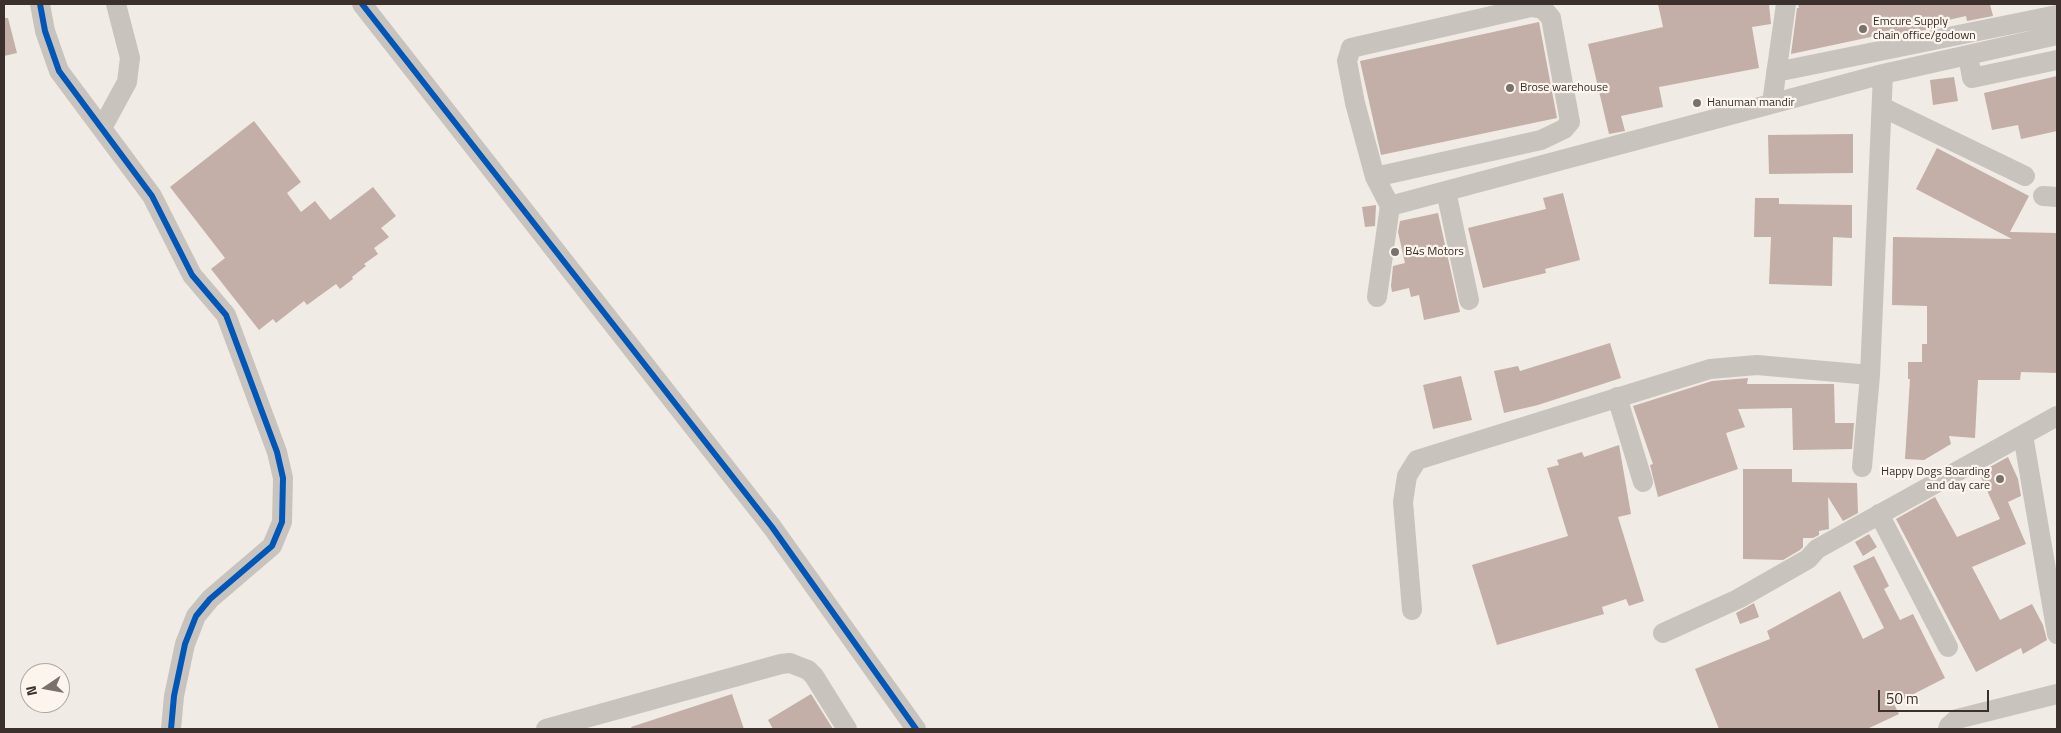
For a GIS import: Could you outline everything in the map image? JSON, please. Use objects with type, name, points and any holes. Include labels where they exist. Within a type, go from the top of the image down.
[{"type":"street","points":[[40,4],[45,31],[59,71],[152,196],[192,275],[226,315],[276,452],[283,478],[282,522],[272,546],[210,599],[196,616],[184,644],[174,696],[171,729]]},
{"type":"street","points":[[102,128],[127,82],[130,58],[116,4]]},
{"type":"street","points":[[362,4],[772,527],[916,729]]},
{"type":"street","points":[[1772,103],[1786,4]]},
{"type":"street","points":[[1375,177],[1541,140],[1564,129],[1570,122],[1551,18],[1543,9],[1531,6],[1351,48],[1347,61],[1355,103],[1375,177],[1390,206],[1377,297]]},
{"type":"street","points":[[1776,72],[2057,16]]},
{"type":"street","points":[[1390,206],[1883,74],[2057,35]]},
{"type":"street","points":[[1968,55],[1972,78],[2057,60]]},
{"type":"street","points":[[1862,466],[1870,375],[1883,74]]},
{"type":"street","points":[[1882,107],[2025,176]]},
{"type":"street","points":[[1446,191],[1468,300]]},
{"type":"street","points":[[1412,610],[1403,502],[1407,476],[1417,460],[1710,369],[1757,365],[1870,375]]},
{"type":"street","points":[[1617,397],[1643,482]]},
{"type":"street","points":[[1663,633],[1738,599],[1808,559],[1817,549],[2057,416]]},
{"type":"street","points":[[2022,435],[2057,634]]},
{"type":"street","points":[[1879,514],[1948,647]]},
{"type":"street","points":[[546,729],[790,663],[808,670],[814,676],[847,729]]},
{"type":"street","points":[[1948,729],[1957,719],[2057,694]]},
{"type":"building","points":[[1658,4],[1769,4],[1771,24],[1752,27],[1759,68],[1659,87],[1663,107],[1621,116],[1625,131],[1609,134],[1588,44],[1663,27]]},
{"type":"building","name":"Emcure Supply chain office/godown","points":[[1798,4],[1990,4],[1993,16],[1967,21],[1966,16],[1939,22],[1940,27],[1895,36],[1894,32],[1791,54],[1797,8],[1799,8]]},
{"type":"building","points":[[4,18],[8,18],[17,53],[4,56]]},
{"type":"building","points":[[1539,22],[1557,118],[1381,155],[1360,61]]},
{"type":"building","points":[[2057,76],[2057,131],[2021,139],[2018,125],[1992,130],[1984,93]]},
{"type":"building","points":[[1954,77],[1958,101],[1933,105],[1930,80]]},
{"type":"building","points":[[254,121],[301,182],[287,193],[301,212],[315,201],[330,220],[373,187],[396,216],[381,228],[389,237],[374,248],[378,254],[364,264],[366,266],[352,277],[353,279],[340,289],[336,284],[307,305],[304,301],[276,323],[273,319],[259,330],[211,269],[225,258],[170,187]]},
{"type":"building","points":[[1853,134],[1853,173],[1769,174],[1768,135]]},
{"type":"building","points":[[1937,148],[2029,196],[2010,232],[2057,233],[2057,373],[2021,372],[2020,380],[1978,380],[1975,438],[1949,436],[1951,444],[1924,460],[1905,459],[1910,379],[1908,379],[1908,362],[1922,362],[1922,344],[1927,344],[1927,306],[1892,305],[1893,237],[2012,239],[1916,189]]},
{"type":"building","points":[[1563,193],[1580,260],[1545,269],[1546,273],[1483,288],[1468,228],[1546,209],[1543,198]]},
{"type":"building","points":[[1755,198],[1779,198],[1779,204],[1852,205],[1852,238],[1833,237],[1832,286],[1769,284],[1771,237],[1754,237]]},
{"type":"building","points":[[1376,205],[1375,226],[1365,227],[1362,207]]},
{"type":"building","points":[[1438,213],[1460,312],[1424,320],[1419,295],[1411,297],[1409,288],[1392,292],[1393,266],[1405,263],[1398,232],[1400,221]]},
{"type":"building","points":[[1610,343],[1621,378],[1538,405],[1504,413],[1494,371],[1518,366],[1520,371]]},
{"type":"building","points":[[1461,376],[1472,420],[1433,429],[1423,385]]},
{"type":"building","points":[[1748,378],[1747,384],[1834,384],[1835,423],[1854,423],[1852,449],[1793,450],[1792,408],[1738,409],[1745,427],[1726,433],[1738,469],[1658,497],[1650,465],[1653,464],[1633,406],[1712,381]]},
{"type":"building","points":[[1619,445],[1631,514],[1618,517],[1644,601],[1629,606],[1626,599],[1602,607],[1604,614],[1497,645],[1472,565],[1568,536],[1547,468],[1559,465],[1557,460],[1582,452],[1584,457]]},
{"type":"building","points":[[2008,457],[2018,479],[2021,496],[2008,502],[2026,544],[1972,567],[2000,620],[2032,604],[2043,625],[2047,640],[2023,654],[2021,648],[1976,672],[1896,519],[1935,497],[1957,537],[2000,519],[1979,473]]},
{"type":"building","points":[[1743,469],[1792,469],[1792,482],[1857,483],[1858,513],[1843,521],[1828,497],[1829,529],[1819,531],[1819,535],[1813,538],[1803,538],[1803,547],[1783,560],[1743,559]]},
{"type":"building","points":[[1869,534],[1877,547],[1863,556],[1855,542]]},
{"type":"building","points":[[1874,556],[1889,586],[1884,589],[1900,620],[1913,614],[1945,678],[1894,704],[1899,714],[1867,729],[1719,729],[1695,669],[1770,639],[1767,631],[1840,591],[1863,639],[1884,628],[1853,566]]},
{"type":"building","points":[[1754,603],[1759,617],[1740,624],[1736,613]]},
{"type":"building","points":[[732,694],[744,729],[632,729],[631,727]]},
{"type":"building","points":[[811,694],[833,729],[773,729],[768,720]]},
{"type":"cycle path","points":[[40,4],[45,31],[59,71],[152,196],[192,275],[226,315],[277,452],[283,478],[282,522],[272,546],[210,599],[196,616],[185,644],[174,696],[171,729]]},
{"type":"cycle path","points":[[362,4],[772,527],[916,729]]},
{"type":"place","name":"Emcure Supply chain office/godown","points":[[1863,29]]},
{"type":"place","name":"Brose warehouse","points":[[1510,88]]},
{"type":"place","name":"Hanuman mandir","points":[[1697,103]]},
{"type":"place","name":"B4s Motors","points":[[1395,252]]},
{"type":"place","name":"Happy Dogs Boarding and day care","points":[[2000,479]]}]
